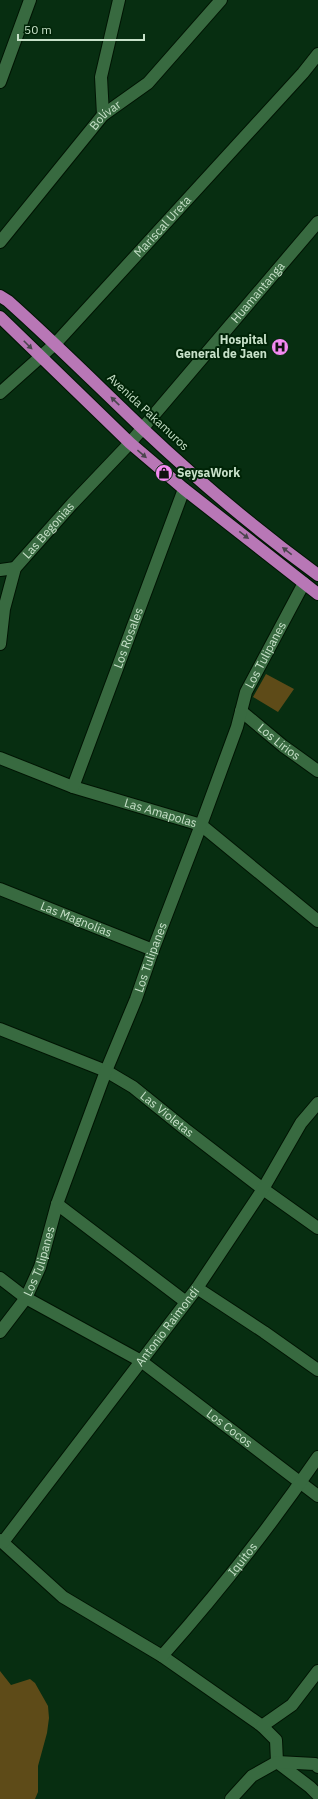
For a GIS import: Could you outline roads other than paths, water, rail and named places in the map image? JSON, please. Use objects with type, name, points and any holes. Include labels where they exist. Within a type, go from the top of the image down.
[{"type":"highway","name":"Avenida Pakamuros","points":[[0,296],[8,301],[56,343],[184,489],[318,594]]},
{"type":"highway","name":"Avenida Pakamuros","points":[[0,317],[40,357],[136,436],[241,514],[318,575]]},
{"type":"street","points":[[0,82],[30,0]]},
{"type":"street","points":[[103,115],[101,77],[119,0]]},
{"type":"street","name":"Bolívar","points":[[0,242],[103,115],[148,83],[221,0]]},
{"type":"street","name":"Mariscal Ureta","points":[[0,393],[56,343],[303,73],[318,54]]},
{"type":"street","name":"Huamantanga","points":[[136,436],[318,222]]},
{"type":"street","name":"Las Begonias","points":[[0,644],[4,609],[15,568],[136,436]]},
{"type":"street","name":"Los Rosales","points":[[73,787],[184,489]]},
{"type":"street","points":[[0,570],[15,568]]},
{"type":"street","name":"Los Tulipanes","points":[[0,1332],[26,1298],[40,1267],[57,1204],[106,1071],[136,999],[153,950],[201,825],[241,711],[246,692],[304,583]]},
{"type":"street","name":"Los Lirios","points":[[241,711],[318,771]]},
{"type":"street","name":"Las Amapolas","points":[[0,758],[73,787],[201,825],[318,921]]},
{"type":"street","name":"Las Magnolias","points":[[0,889],[153,950]]},
{"type":"street","name":"Las Violetas","points":[[0,1029],[106,1071],[133,1087],[263,1189],[318,1228]]},
{"type":"street","name":"Antonio Raimondi","points":[[1,1541],[197,1288],[263,1189],[301,1123],[318,1102]]},
{"type":"street","points":[[57,1204],[186,1302]]},
{"type":"street","points":[[0,1278],[26,1298]]},
{"type":"street","points":[[197,1288],[318,1370]]},
{"type":"street","name":"Los Cocos","points":[[26,1298],[141,1360],[318,1496]]},
{"type":"street","name":"Iquitos","points":[[162,1656],[202,1611],[240,1564],[301,1483],[318,1457]]},
{"type":"street","points":[[1,1541],[64,1597],[162,1656],[262,1726],[276,1740],[277,1762]]},
{"type":"street","points":[[262,1726],[292,1705],[318,1671]]},
{"type":"street","points":[[277,1762],[315,1790]]},
{"type":"street","points":[[231,1799],[252,1776],[277,1762],[315,1764],[318,1767]]},
{"type":"place","name":"Hospital General de Jaen","points":[[280,347]]},
{"type":"place","name":"SeysaWork","points":[[164,473]]}]
